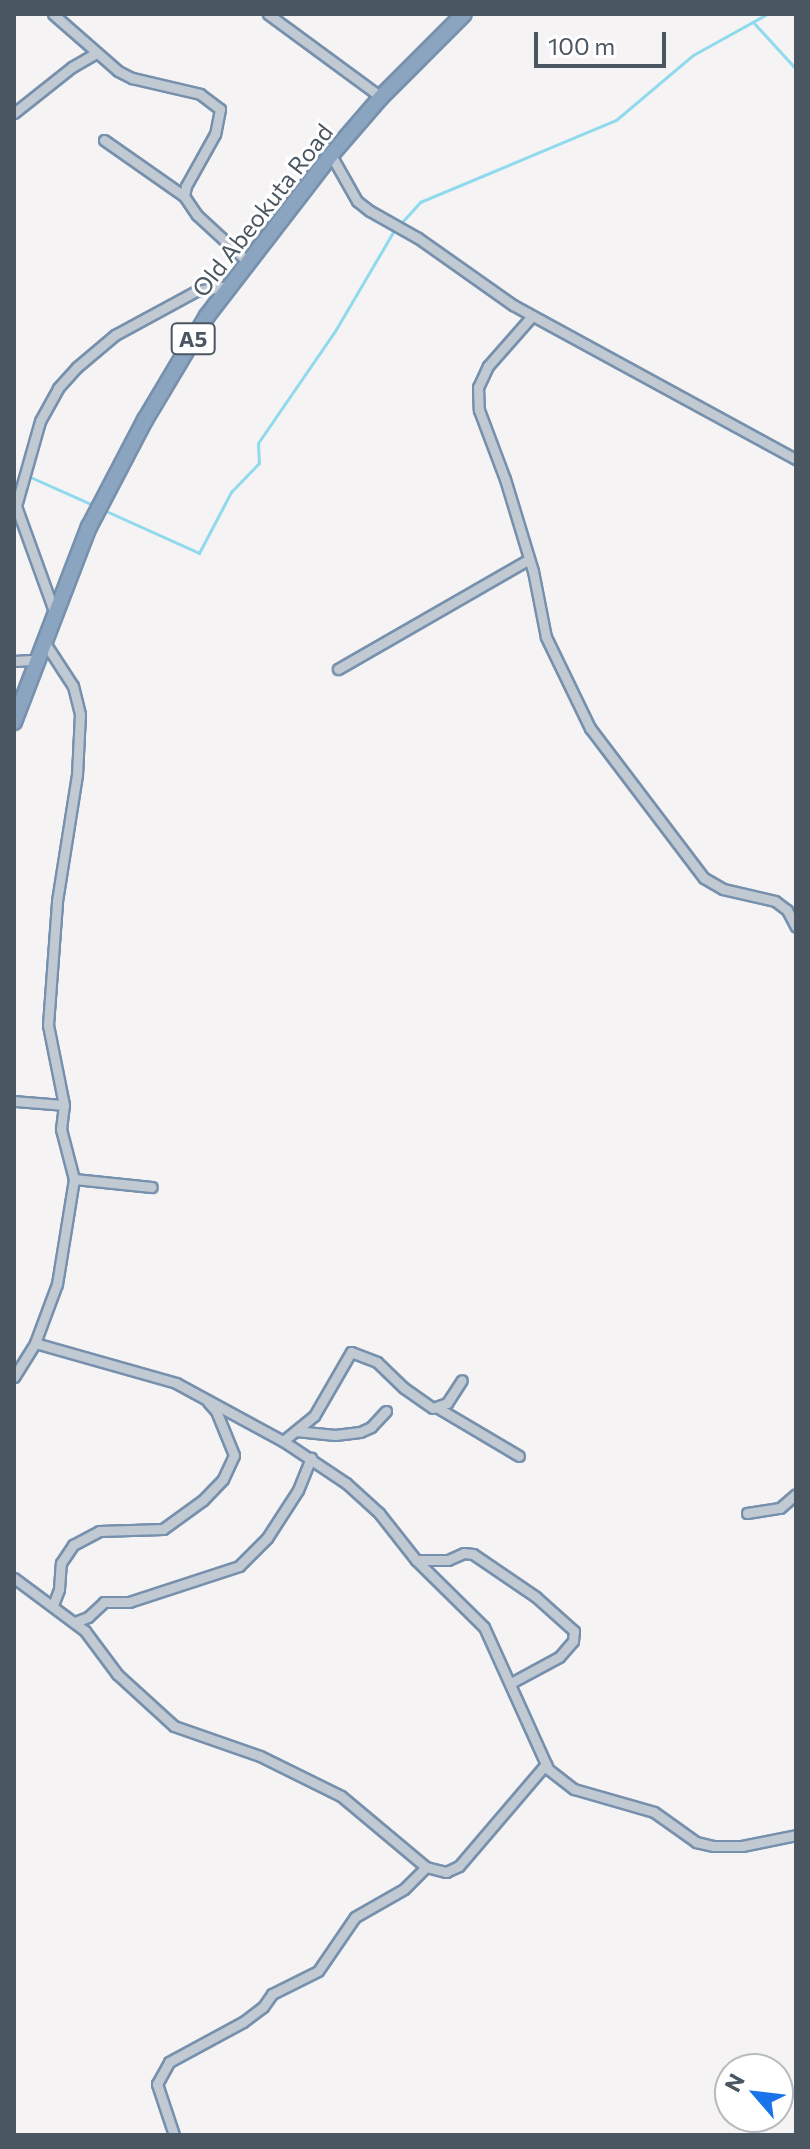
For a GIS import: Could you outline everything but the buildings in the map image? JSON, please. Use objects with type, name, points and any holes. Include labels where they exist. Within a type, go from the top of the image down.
[{"type":"highway","name":"Old Abeokuta Road","points":[[14,722],[54,611],[115,474],[176,366],[228,286],[249,263],[278,219],[381,97],[464,14]]},
{"type":"street","points":[[53,14],[96,53],[132,78],[200,94],[220,109],[215,134],[186,186],[184,196]]},
{"type":"street","points":[[268,14],[381,97]]},
{"type":"street","points":[[14,113],[72,67],[96,53]]},
{"type":"street","points":[[104,140],[184,196],[197,215],[249,263]]},
{"type":"street","points":[[331,155],[357,201],[532,316],[796,459]]},
{"type":"street","points":[[54,611],[15,506],[40,421],[58,388],[77,367],[115,335],[196,291],[228,286]]},
{"type":"street","points":[[532,316],[488,366],[478,387],[479,410],[505,479],[529,559],[546,637],[590,728],[704,878],[723,889],[775,901],[787,910],[796,927]]},
{"type":"street","points":[[338,669],[529,559]]},
{"type":"street","points":[[14,1377],[35,1343],[57,1284],[74,1179],[61,1129],[64,1105],[48,1025],[57,901],[77,775],[80,714],[73,686],[43,640]]},
{"type":"street","points":[[14,661],[36,660]]},
{"type":"street","points":[[14,1101],[64,1105]]},
{"type":"street","points":[[74,1179],[152,1187]]},
{"type":"street","points":[[35,1343],[149,1373],[203,1396],[311,1458],[346,1483],[379,1513],[416,1560],[484,1627],[546,1764],[574,1789],[654,1812],[696,1842],[742,1846],[796,1835]]},
{"type":"street","points":[[283,1441],[325,1401],[351,1352],[377,1362],[404,1388],[519,1456]]},
{"type":"street","points":[[438,1408],[447,1403],[462,1380]]},
{"type":"street","points":[[53,1605],[59,1589],[61,1563],[73,1545],[99,1531],[163,1529],[203,1500],[223,1479],[234,1455],[216,1411],[203,1396]]},
{"type":"street","points":[[296,1431],[335,1435],[360,1432],[371,1427],[386,1411]]},
{"type":"street","points":[[75,1622],[104,1602],[129,1602],[239,1566],[267,1538],[298,1490],[311,1458]]},
{"type":"street","points":[[747,1513],[780,1508],[796,1494]]},
{"type":"street","points":[[416,1560],[448,1560],[464,1553],[473,1554],[536,1597],[574,1631],[573,1641],[559,1657],[511,1683]]},
{"type":"street","points":[[14,1578],[75,1622],[141,1699],[174,1726],[260,1756],[341,1796],[426,1867],[446,1872],[459,1866],[546,1764]]},
{"type":"street","points":[[174,2135],[172,2122],[158,2092],[158,2079],[164,2067],[181,2053],[251,2017],[272,1994],[318,1971],[355,1917],[404,1889],[426,1867]]},
{"type":"waterway","points":[[403,221],[420,202],[616,120],[693,55],[767,14]]},
{"type":"waterway","points":[[753,22],[796,69]]},
{"type":"waterway","points":[[106,511],[199,553],[231,492],[259,463],[258,443],[335,331],[393,232]]},
{"type":"waterway","points":[[28,476],[91,504]]}]
